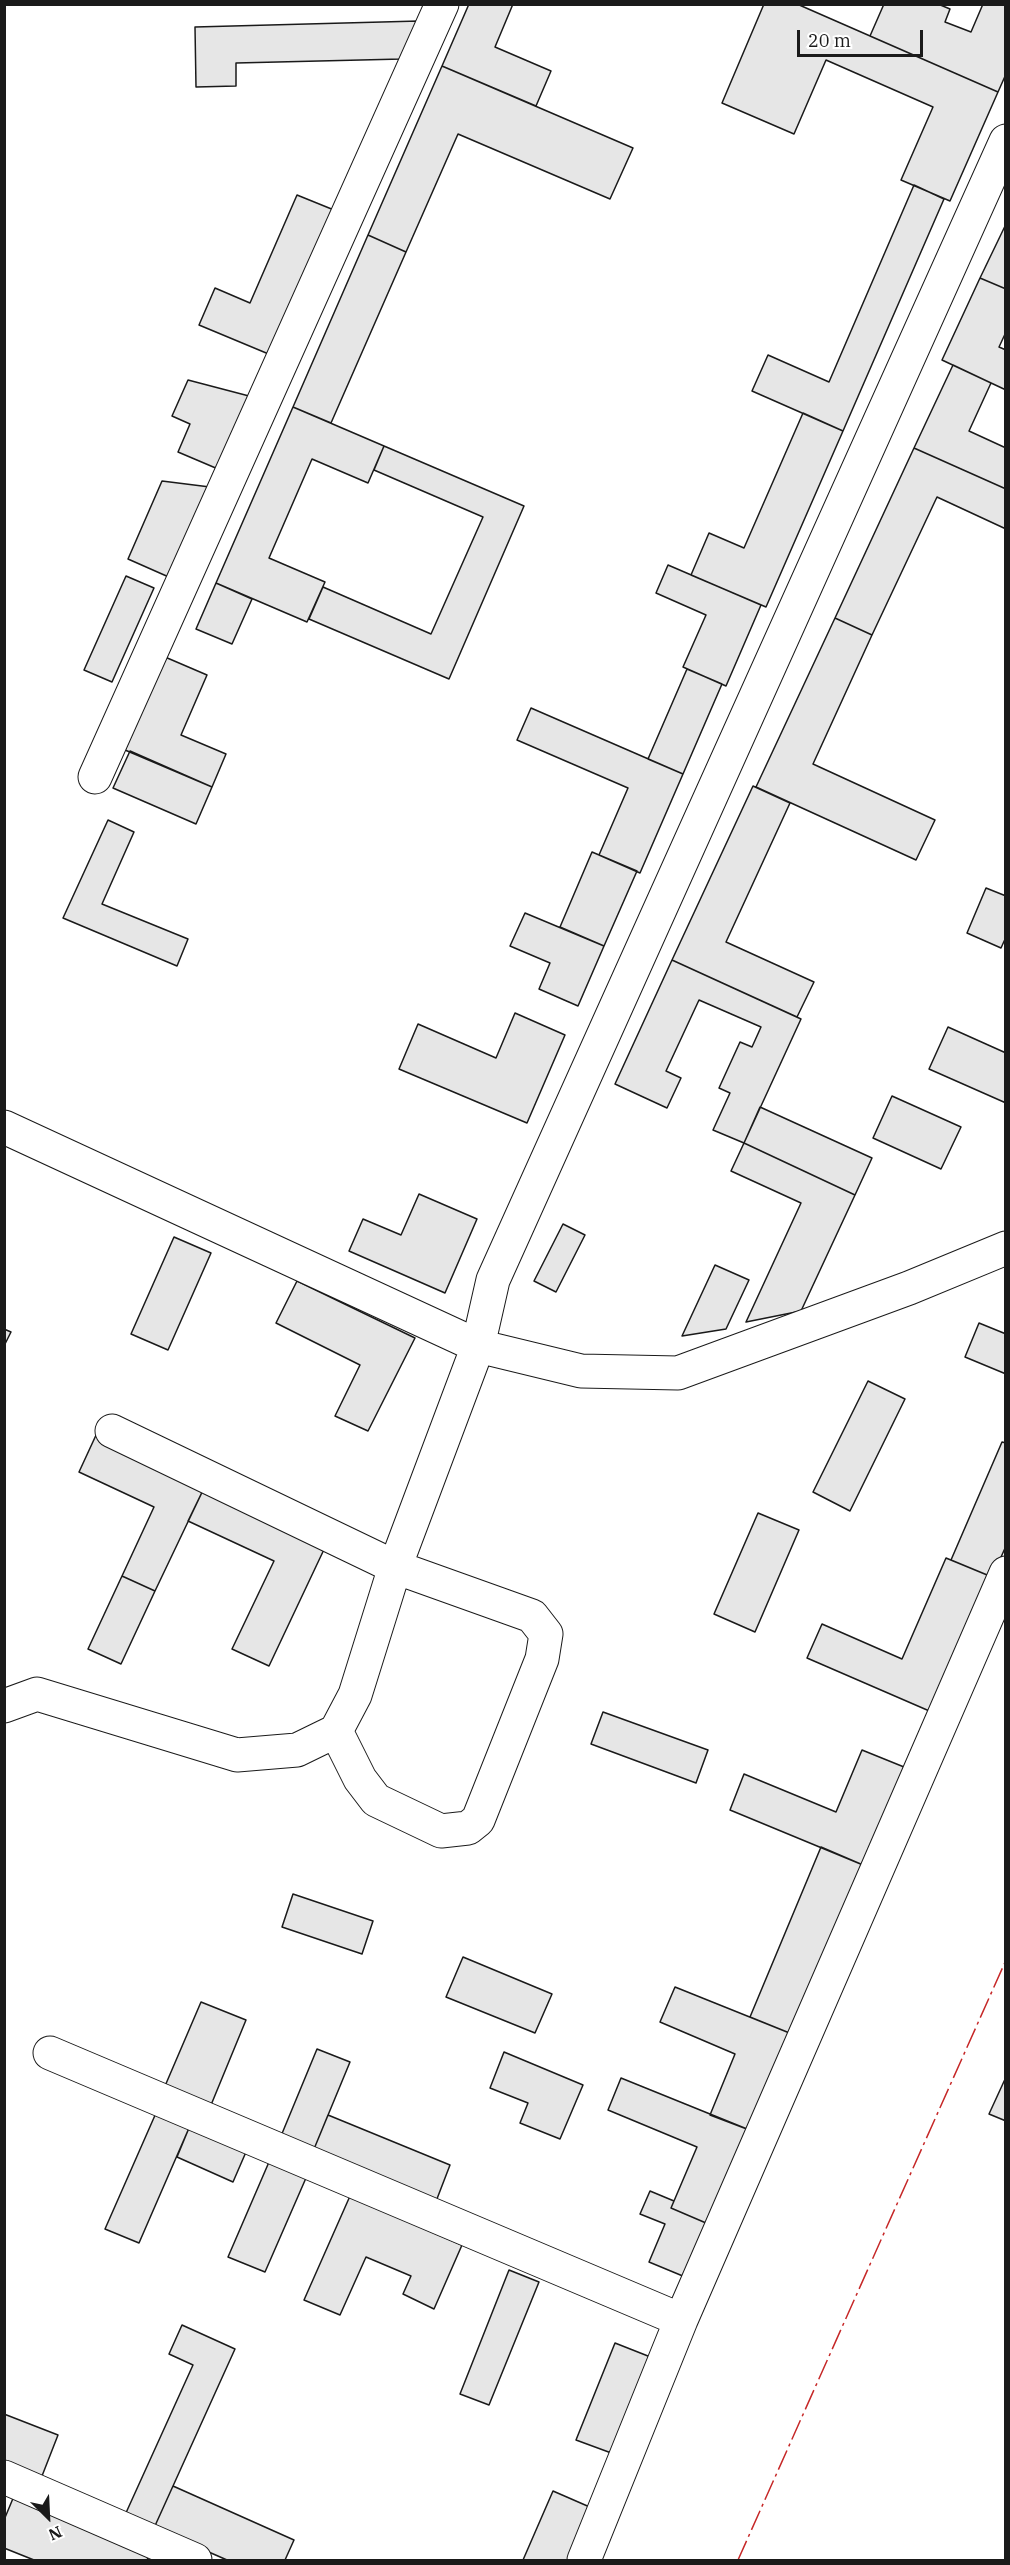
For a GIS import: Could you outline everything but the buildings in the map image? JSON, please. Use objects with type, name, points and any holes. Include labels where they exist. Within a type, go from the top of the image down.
[{"type":"street","points":[[95,777],[441,4]]},
{"type":"street","points":[[4,1706],[37,1694],[237,1755],[297,1750],[336,1731],[355,1695],[395,1567],[478,1346],[493,1280],[1005,141]]},
{"type":"street","points":[[4,1127],[478,1346],[581,1371],[678,1373],[909,1288],[1005,1248]]},
{"type":"street","points":[[112,1431],[395,1567],[532,1616],[546,1634],[542,1659],[478,1820],[468,1828],[441,1831],[376,1800],[360,1779],[336,1731]]},
{"type":"street","points":[[584,2560],[681,2320],[1005,1573]]},
{"type":"street","points":[[50,2053],[681,2320]]},
{"type":"street","points":[[4,2477],[195,2560]]},
{"type":"power","points":[[738,2560],[1006,1960]]}]
